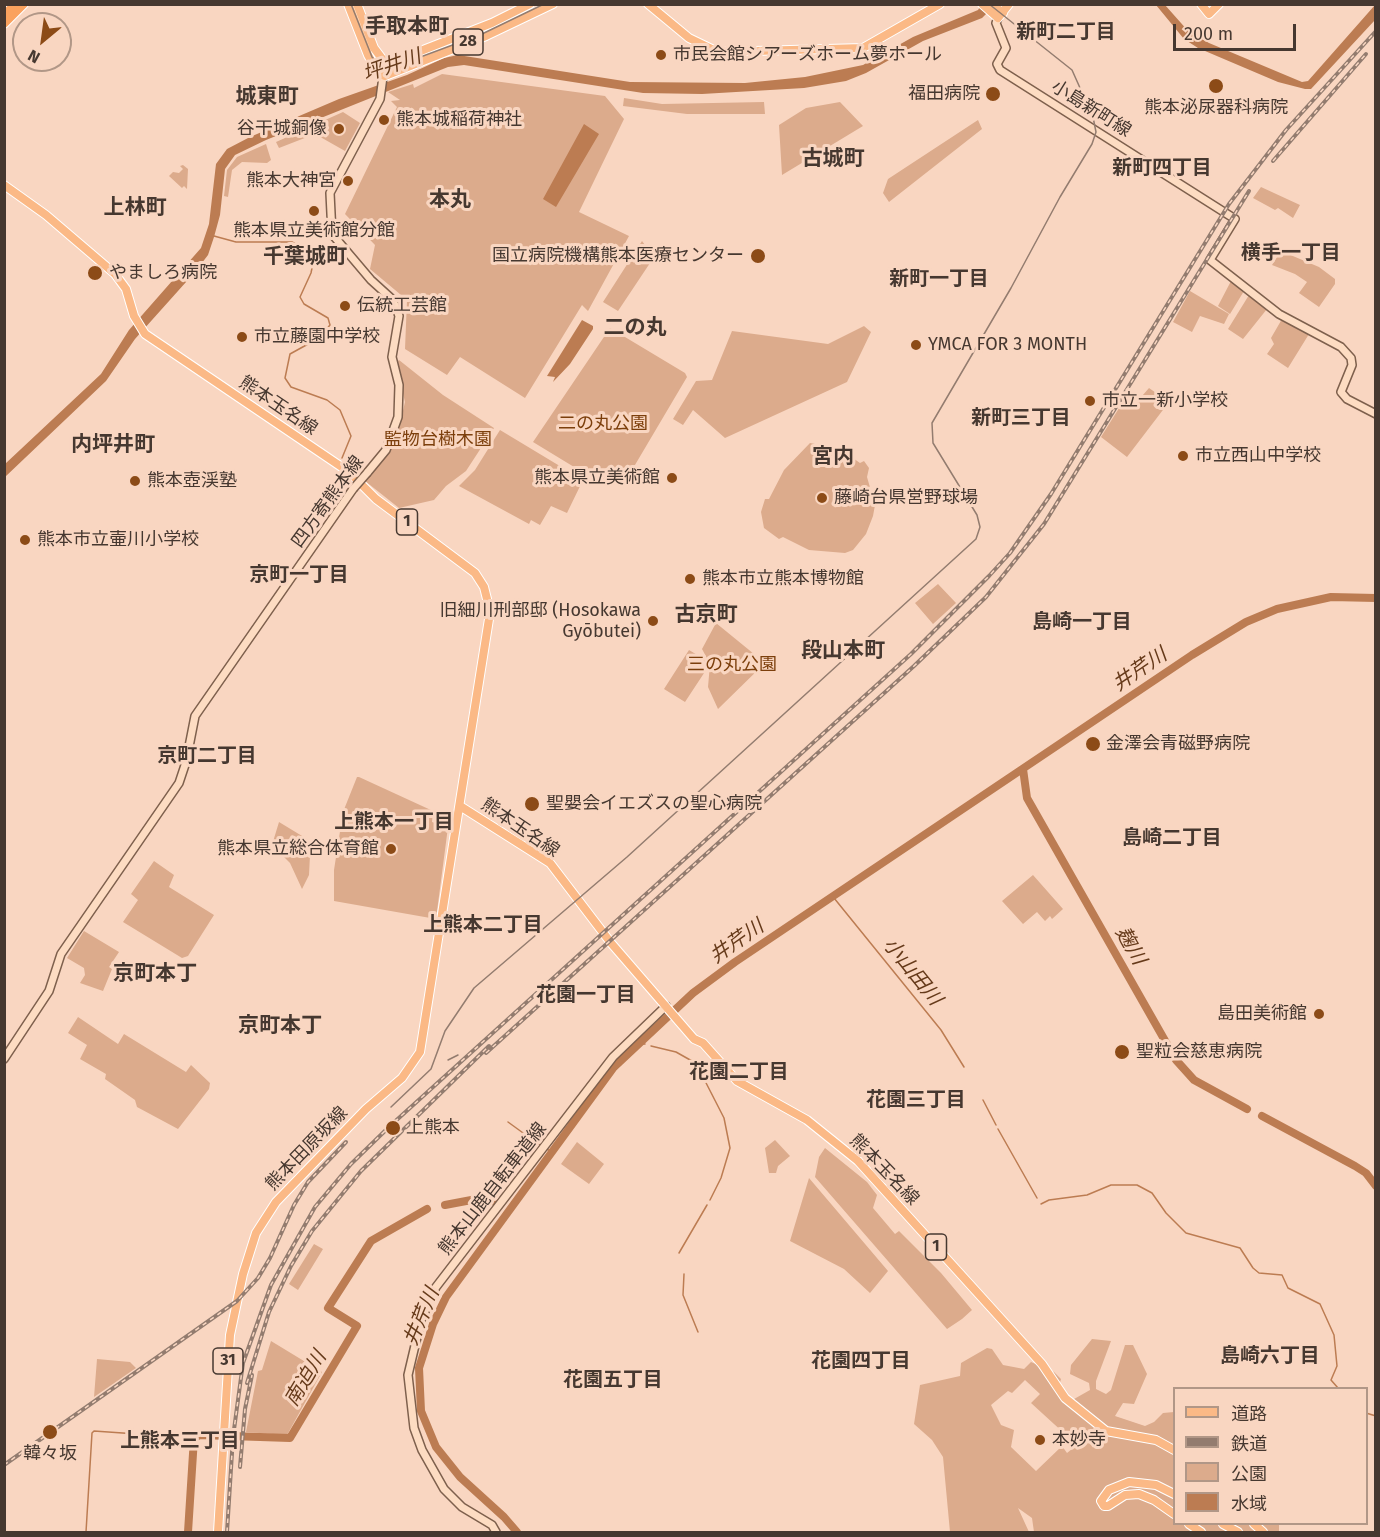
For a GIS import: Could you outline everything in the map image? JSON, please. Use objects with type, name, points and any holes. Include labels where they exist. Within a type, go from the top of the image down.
[{"type":"highway","points":[[4,15],[15,4]]},
{"type":"highway","points":[[4,24],[24,4]]},
{"type":"main road","points":[[348,4],[368,55],[381,79]]},
{"type":"main road","points":[[357,4],[374,48],[386,62],[381,79]]},
{"type":"main road","name":"28","points":[[386,62],[394,63],[492,23],[530,4]]},
{"type":"main road","name":"28","points":[[381,79],[486,36],[553,4]]},
{"type":"main road","points":[[648,4],[689,38],[718,52],[863,48],[940,4]]},
{"type":"main road","points":[[982,4],[996,11],[1009,4]]},
{"type":"main road","points":[[1201,4],[1209,14],[1219,4]]},
{"type":"main road","name":"小島新町線","points":[[996,11],[996,23],[1006,48],[996,64],[1000,70],[1235,219],[1210,260],[1279,314],[1341,347],[1351,358],[1352,365],[1341,392],[1347,399],[1376,414]]},
{"type":"main road","name":"四方寄熊本線","points":[[4,1059],[49,991],[61,954],[179,783],[186,762],[195,716],[354,489],[386,450],[398,417],[399,385],[392,357],[399,316],[393,300],[371,280],[332,234],[330,193],[380,99],[381,79]]},
{"type":"main road","name":"熊本玉名線","points":[[4,185],[46,215],[115,274],[126,289],[136,320],[145,334],[341,466],[376,499],[465,564],[480,579],[487,597],[489,619],[460,806],[550,863],[600,929],[694,1039],[703,1043],[737,1082],[807,1120],[858,1161],[1042,1364],[1065,1398],[1106,1431],[1156,1440],[1173,1449]]},
{"type":"main road","name":"熊本田原坂線","points":[[218,1533],[230,1335],[252,1244],[263,1220],[276,1202],[366,1109],[402,1078],[418,1057],[426,1029],[460,806]]},
{"type":"main road","name":"熊本山鹿自転車道線","points":[[496,1533],[486,1521],[454,1500],[433,1470],[414,1428],[408,1375],[421,1320],[433,1292],[613,1057],[667,1007]]},
{"type":"main road","points":[[1173,1494],[1156,1485],[1129,1482],[1109,1490],[1101,1501],[1104,1506],[1108,1506],[1125,1495],[1139,1494],[1154,1500],[1173,1513]]},
{"type":"main road","points":[[1225,1525],[1238,1533]]},
{"type":"green space","points":[[442,74],[605,96],[624,119],[579,212],[629,236],[588,311],[582,305],[525,398],[460,357],[447,375],[405,349],[407,300],[370,269],[375,245],[345,214],[397,107],[391,101],[400,100],[388,92],[413,84],[414,88]]},
{"type":"green space","points":[[624,98],[662,104],[764,102],[765,114],[687,114],[623,106]]},
{"type":"green space","points":[[840,102],[863,126],[782,175],[779,125],[806,108]]},
{"type":"green space","points":[[343,112],[360,123],[345,151],[315,134],[279,148],[276,142]]},
{"type":"green space","points":[[978,120],[982,129],[889,202],[883,193],[888,179]]},
{"type":"green space","points":[[266,144],[271,160],[267,163],[242,162],[232,170],[228,197],[224,196],[227,170],[237,157]]},
{"type":"green space","points":[[183,165],[188,169],[187,189],[184,186],[182,188],[169,176],[173,172],[179,173],[183,169],[180,166]]},
{"type":"green space","points":[[1261,187],[1300,205],[1293,218],[1278,208],[1275,210],[1253,198]]},
{"type":"green space","points":[[642,241],[654,257],[618,311],[603,302]]},
{"type":"green space","points":[[1281,251],[1319,267],[1335,279],[1335,284],[1319,307],[1299,293],[1307,282],[1295,274],[1272,265]]},
{"type":"green space","points":[[1231,281],[1244,291],[1230,314],[1218,306]]},
{"type":"green space","points":[[1190,291],[1229,314],[1224,324],[1200,316],[1192,332],[1173,322]]},
{"type":"green space","points":[[1249,295],[1267,309],[1243,339],[1228,329]]},
{"type":"green space","points":[[1282,319],[1309,334],[1288,368],[1267,354],[1274,344],[1271,338]]},
{"type":"green space","points":[[864,326],[871,332],[847,382],[725,438],[693,410],[683,425],[673,419],[696,381],[712,380],[732,331],[828,344]]},
{"type":"green space","name":"二の丸公園","points":[[610,328],[685,373],[687,377],[632,470],[626,478],[615,482],[601,480],[579,470],[533,442]]},
{"type":"green space","name":"監物台樹木園","points":[[399,360],[443,395],[494,428],[466,471],[446,486],[434,500],[399,508],[365,481],[388,453],[399,428],[405,402],[396,363]]},
{"type":"green space","points":[[1149,388],[1169,402],[1127,457],[1101,437],[1126,397],[1136,403]]},
{"type":"green space","points":[[500,430],[583,480],[567,513],[551,506],[540,525],[531,520],[529,524],[459,486],[475,470]]},
{"type":"green space","name":"藤崎台県営野球場","points":[[810,443],[840,449],[860,463],[864,461],[869,468],[867,477],[875,505],[873,516],[866,534],[853,550],[845,553],[809,550],[783,537],[779,539],[764,528],[761,512],[765,499],[769,499],[784,470]]},
{"type":"green space","points":[[938,584],[956,603],[933,624],[915,603]]},
{"type":"green space","name":"三の丸公園","points":[[716,623],[765,663],[718,709],[708,687],[710,664],[685,702],[664,689],[689,650],[709,662],[702,649]]},
{"type":"green space","name":"熊本県立総合体育館","points":[[357,777],[433,811],[432,822],[448,827],[436,919],[334,901],[334,870],[343,812]]},
{"type":"green space","points":[[279,822],[307,839],[310,855],[309,875],[302,889],[290,863],[272,845]]},
{"type":"green space","points":[[154,861],[174,875],[169,887],[214,915],[188,956],[182,958],[123,922],[138,900],[131,894]]},
{"type":"green space","points":[[1033,875],[1063,909],[1052,919],[1050,916],[1045,921],[1037,912],[1023,924],[1002,901]]},
{"type":"green space","points":[[84,931],[119,952],[109,967],[112,969],[103,991],[80,983],[85,975],[84,968],[67,958]]},
{"type":"green space","points":[[78,1017],[118,1044],[124,1034],[186,1072],[191,1065],[210,1083],[209,1089],[178,1129],[137,1107],[135,1100],[105,1079],[106,1074],[80,1059],[87,1045],[68,1033]]},
{"type":"green space","points":[[775,1140],[790,1156],[778,1166],[776,1173],[769,1173],[765,1148]]},
{"type":"green space","points":[[577,1142],[604,1164],[589,1184],[561,1164]]},
{"type":"green space","points":[[825,1148],[867,1182],[877,1195],[873,1208],[895,1234],[899,1231],[941,1273],[972,1310],[962,1319],[947,1329],[815,1177],[819,1157]]},
{"type":"green space","points":[[809,1178],[888,1271],[870,1293],[844,1269],[790,1241]]},
{"type":"green space","points":[[314,1244],[323,1249],[298,1290],[289,1284]]},
{"type":"green space","points":[[1092,1339],[1111,1341],[1096,1381],[1096,1389],[1106,1394],[1111,1390],[1125,1345],[1133,1345],[1147,1374],[1134,1404],[1123,1403],[1115,1416],[1145,1426],[1154,1422],[1163,1413],[1173,1412],[1173,1525],[1279,1525],[1279,1532],[1034,1532],[1032,1518],[1018,1508],[1029,1532],[950,1532],[943,1457],[932,1440],[914,1424],[920,1385],[960,1376],[961,1363],[987,1348],[992,1349],[1003,1365],[1024,1369],[1031,1362],[1054,1372],[1061,1379],[1057,1393],[1067,1403],[1090,1390],[1089,1383],[1070,1374],[1071,1365]],"holes":[[[1025,1380],[1040,1394],[1031,1403],[1077,1445],[1067,1453],[1062,1446],[1036,1471],[1011,1447],[1014,1430],[1001,1425],[991,1405],[1008,1391],[1012,1393]]]},
{"type":"green space","points":[[271,1341],[322,1372],[287,1435],[246,1432],[258,1371],[262,1370]]},
{"type":"green space","points":[[97,1359],[130,1362],[136,1368],[94,1397]]},
{"type":"water","points":[[981,5],[995,5],[982,18],[923,41],[866,73],[846,81],[804,88],[702,94],[643,93],[464,65],[448,67],[266,140],[235,155],[225,169],[220,215],[214,237],[208,255],[195,272],[135,339],[106,381],[5,477],[5,464],[101,374],[129,330],[201,248],[209,224],[216,164],[227,149],[250,137],[339,99],[407,75],[444,58],[458,55],[630,82],[745,83],[805,77],[863,65],[913,37],[978,10]]},
{"type":"water","points":[[1156,5],[1165,5],[1189,32],[1209,43],[1302,82],[1308,81],[1375,5],[1375,20],[1311,89],[1305,89],[1278,82],[1198,48],[1184,39]]},
{"type":"water","points":[[584,124],[599,134],[556,207],[543,199]]},
{"type":"water","points":[[582,320],[593,326],[593,329],[570,364],[553,382],[555,377],[547,376]]},
{"type":"waterway","points":[[214,236],[236,242],[292,242],[308,250],[314,258],[311,273],[300,297],[304,304],[328,318],[330,325],[319,338],[290,354],[285,378],[291,387],[327,400],[340,410],[351,436],[342,458]]},
{"type":"waterway","name":"井芹川","points":[[517,1532],[460,1477],[436,1447],[421,1411],[419,1368],[433,1324],[446,1297],[614,1067],[693,993],[735,962],[1192,655],[1246,622],[1277,609],[1331,597],[1376,598]]},
{"type":"waterway","name":"麹川","points":[[1023,769],[1027,798],[1176,1060],[1194,1080],[1247,1109]]},
{"type":"waterway","name":"小山田川","points":[[834,898],[941,1030],[964,1067]]},
{"type":"waterway","name":"井芹川","points":[[639,1044],[645,1044]]},
{"type":"waterway","points":[[651,1046],[676,1052],[692,1061],[702,1075],[724,1118],[730,1148],[721,1178],[710,1200]]},
{"type":"waterway","name":"小山田川","points":[[983,1100],[996,1125]]},
{"type":"waterway","name":"麹川","points":[[1262,1116],[1355,1166],[1366,1173],[1376,1186]]},
{"type":"waterway","points":[[508,1122],[541,1146]]},
{"type":"waterway","name":"小山田川","points":[[998,1129],[1037,1198]]},
{"type":"waterway","name":"井芹川","points":[[546,1149],[551,1151]]},
{"type":"waterway","name":"小山田川","points":[[1041,1204],[1049,1200],[1087,1195],[1111,1185],[1137,1185],[1152,1193],[1166,1213],[1186,1233],[1240,1248],[1259,1273],[1282,1275],[1288,1288],[1320,1304],[1334,1335],[1337,1366],[1331,1380],[1337,1387]]},
{"type":"waterway","name":"南迫川","points":[[445,1205],[482,1198],[495,1202]]},
{"type":"waterway","points":[[679,1253],[707,1205]]},
{"type":"waterway","name":"南迫川","points":[[188,1532],[194,1438],[200,1435],[290,1438],[357,1326],[328,1308],[371,1241],[427,1209]]},
{"type":"waterway","points":[[684,1274],[683,1295],[698,1332]]},
{"type":"waterway","name":"小山田川","points":[[1368,1414],[1376,1416]]},
{"type":"waterway","points":[[86,1532],[92,1433],[94,1431],[194,1438]]},
{"type":"tram line","points":[[351,4],[372,57],[381,66],[391,68],[482,34],[544,4]]},
{"type":"tram line","points":[[391,1107],[431,1069],[445,1031],[474,988],[627,857],[976,539],[980,527],[977,515],[933,443],[932,423],[1011,288],[1060,197],[1092,144],[1096,132],[1093,117],[1072,70],[989,4]]},
{"type":"tram line","points":[[448,1060],[458,1055]]},
{"type":"railway","points":[[227,1532],[233,1437],[243,1363],[271,1285],[315,1207],[351,1164],[390,1126],[911,654],[1010,553],[1051,494],[1229,204],[1286,130],[1376,31]]},
{"type":"railway","points":[[1273,161],[1366,54]]},
{"type":"railway","points":[[486,1053],[914,666],[986,597],[1044,524],[1249,191]]},
{"type":"railway","points":[[247,1383],[269,1312],[291,1266],[312,1231],[361,1171],[489,1046]]},
{"type":"railway","points":[[4,1465],[237,1301],[258,1278],[270,1258],[294,1205],[308,1182],[346,1142]]},
{"type":"railway","points":[[240,1467],[245,1409],[252,1375]]},
{"type":"place","name":"市民会館シアーズホーム夢ホール","points":[[661,55]]},
{"type":"place","name":"熊本泌尿器科病院","points":[[1216,86]]},
{"type":"place","name":"福田病院","points":[[993,94]]},
{"type":"place","name":"熊本城稲荷神社","points":[[384,120]]},
{"type":"place","name":"谷干城銅像","points":[[339,129]]},
{"type":"place","name":"熊本大神宮","points":[[348,181]]},
{"type":"place","name":"熊本県立美術館分館","points":[[314,211]]},
{"type":"place","name":"国立病院機構熊本医療センター","points":[[758,256]]},
{"type":"place","name":"やましろ病院","points":[[95,273]]},
{"type":"place","name":"伝統工芸館","points":[[345,306]]},
{"type":"place","name":"市立藤園中学校","points":[[242,337]]},
{"type":"place","name":"YMCA FOR 3 MONTH","points":[[916,345]]},
{"type":"place","name":"市立一新小学校","points":[[1090,401]]},
{"type":"place","name":"市立西山中学校","points":[[1183,456]]},
{"type":"place","name":"熊本県立美術館","points":[[672,478]]},
{"type":"place","name":"熊本壺渓塾","points":[[135,481]]},
{"type":"place","name":"藤崎台県営野球場","points":[[822,498]]},
{"type":"place","name":"熊本市立壷川小学校","points":[[25,540]]},
{"type":"place","name":"熊本市立熊本博物館","points":[[690,579]]},
{"type":"place","name":"旧細川刑部邸 (Hosokawa Gyōbutei)","points":[[653,621]]},
{"type":"place","name":"金澤会青磁野病院","points":[[1093,744]]},
{"type":"place","name":"聖嬰会イエズスの聖心病院","points":[[532,804]]},
{"type":"place","name":"熊本県立総合体育館","points":[[391,849]]},
{"type":"place","name":"島田美術館","points":[[1319,1014]]},
{"type":"place","name":"聖粒会慈恵病院","points":[[1122,1052]]},
{"type":"place","name":"上熊本","points":[[393,1128]]},
{"type":"place","name":"韓々坂","points":[[50,1432]]},
{"type":"place","name":"本妙寺","points":[[1040,1440]]},
{"type":"district","name":"手取本町","points":[[407,27]]},
{"type":"district","name":"新町二丁目","points":[[1066,32]]},
{"type":"district","name":"城東町","points":[[267,97]]},
{"type":"district","name":"古城町","points":[[833,159]]},
{"type":"district","name":"新町四丁目","points":[[1162,168]]},
{"type":"district","name":"本丸","points":[[450,200]]},
{"type":"district","name":"上林町","points":[[135,208]]},
{"type":"district","name":"横手一丁目","points":[[1291,253]]},
{"type":"district","name":"千葉城町","points":[[305,257]]},
{"type":"district","name":"新町一丁目","points":[[939,279]]},
{"type":"district","name":"二の丸","points":[[635,328]]},
{"type":"district","name":"新町三丁目","points":[[1021,418]]},
{"type":"district","name":"内坪井町","points":[[113,445]]},
{"type":"district","name":"宮内","points":[[833,457]]},
{"type":"district","name":"京町一丁目","points":[[299,575]]},
{"type":"district","name":"古京町","points":[[706,615]]},
{"type":"district","name":"島崎一丁目","points":[[1082,622]]},
{"type":"district","name":"段山本町","points":[[843,651]]},
{"type":"district","name":"京町二丁目","points":[[207,756]]},
{"type":"district","name":"上熊本一丁目","points":[[394,822]]},
{"type":"district","name":"島崎二丁目","points":[[1172,838]]},
{"type":"district","name":"上熊本二丁目","points":[[483,925]]},
{"type":"district","name":"京町本丁","points":[[155,974]]},
{"type":"district","name":"花園一丁目","points":[[586,995]]},
{"type":"district","name":"京町本丁","points":[[280,1026]]},
{"type":"district","name":"花園二丁目","points":[[739,1072]]},
{"type":"district","name":"花園三丁目","points":[[916,1100]]},
{"type":"district","name":"島崎六丁目","points":[[1270,1356]]},
{"type":"district","name":"花園四丁目","points":[[861,1361]]},
{"type":"district","name":"花園五丁目","points":[[613,1380]]},
{"type":"district","name":"上熊本三丁目","points":[[180,1441]]},
{"type":"water label","name":"坪井川","points":[[392,66]]}]
